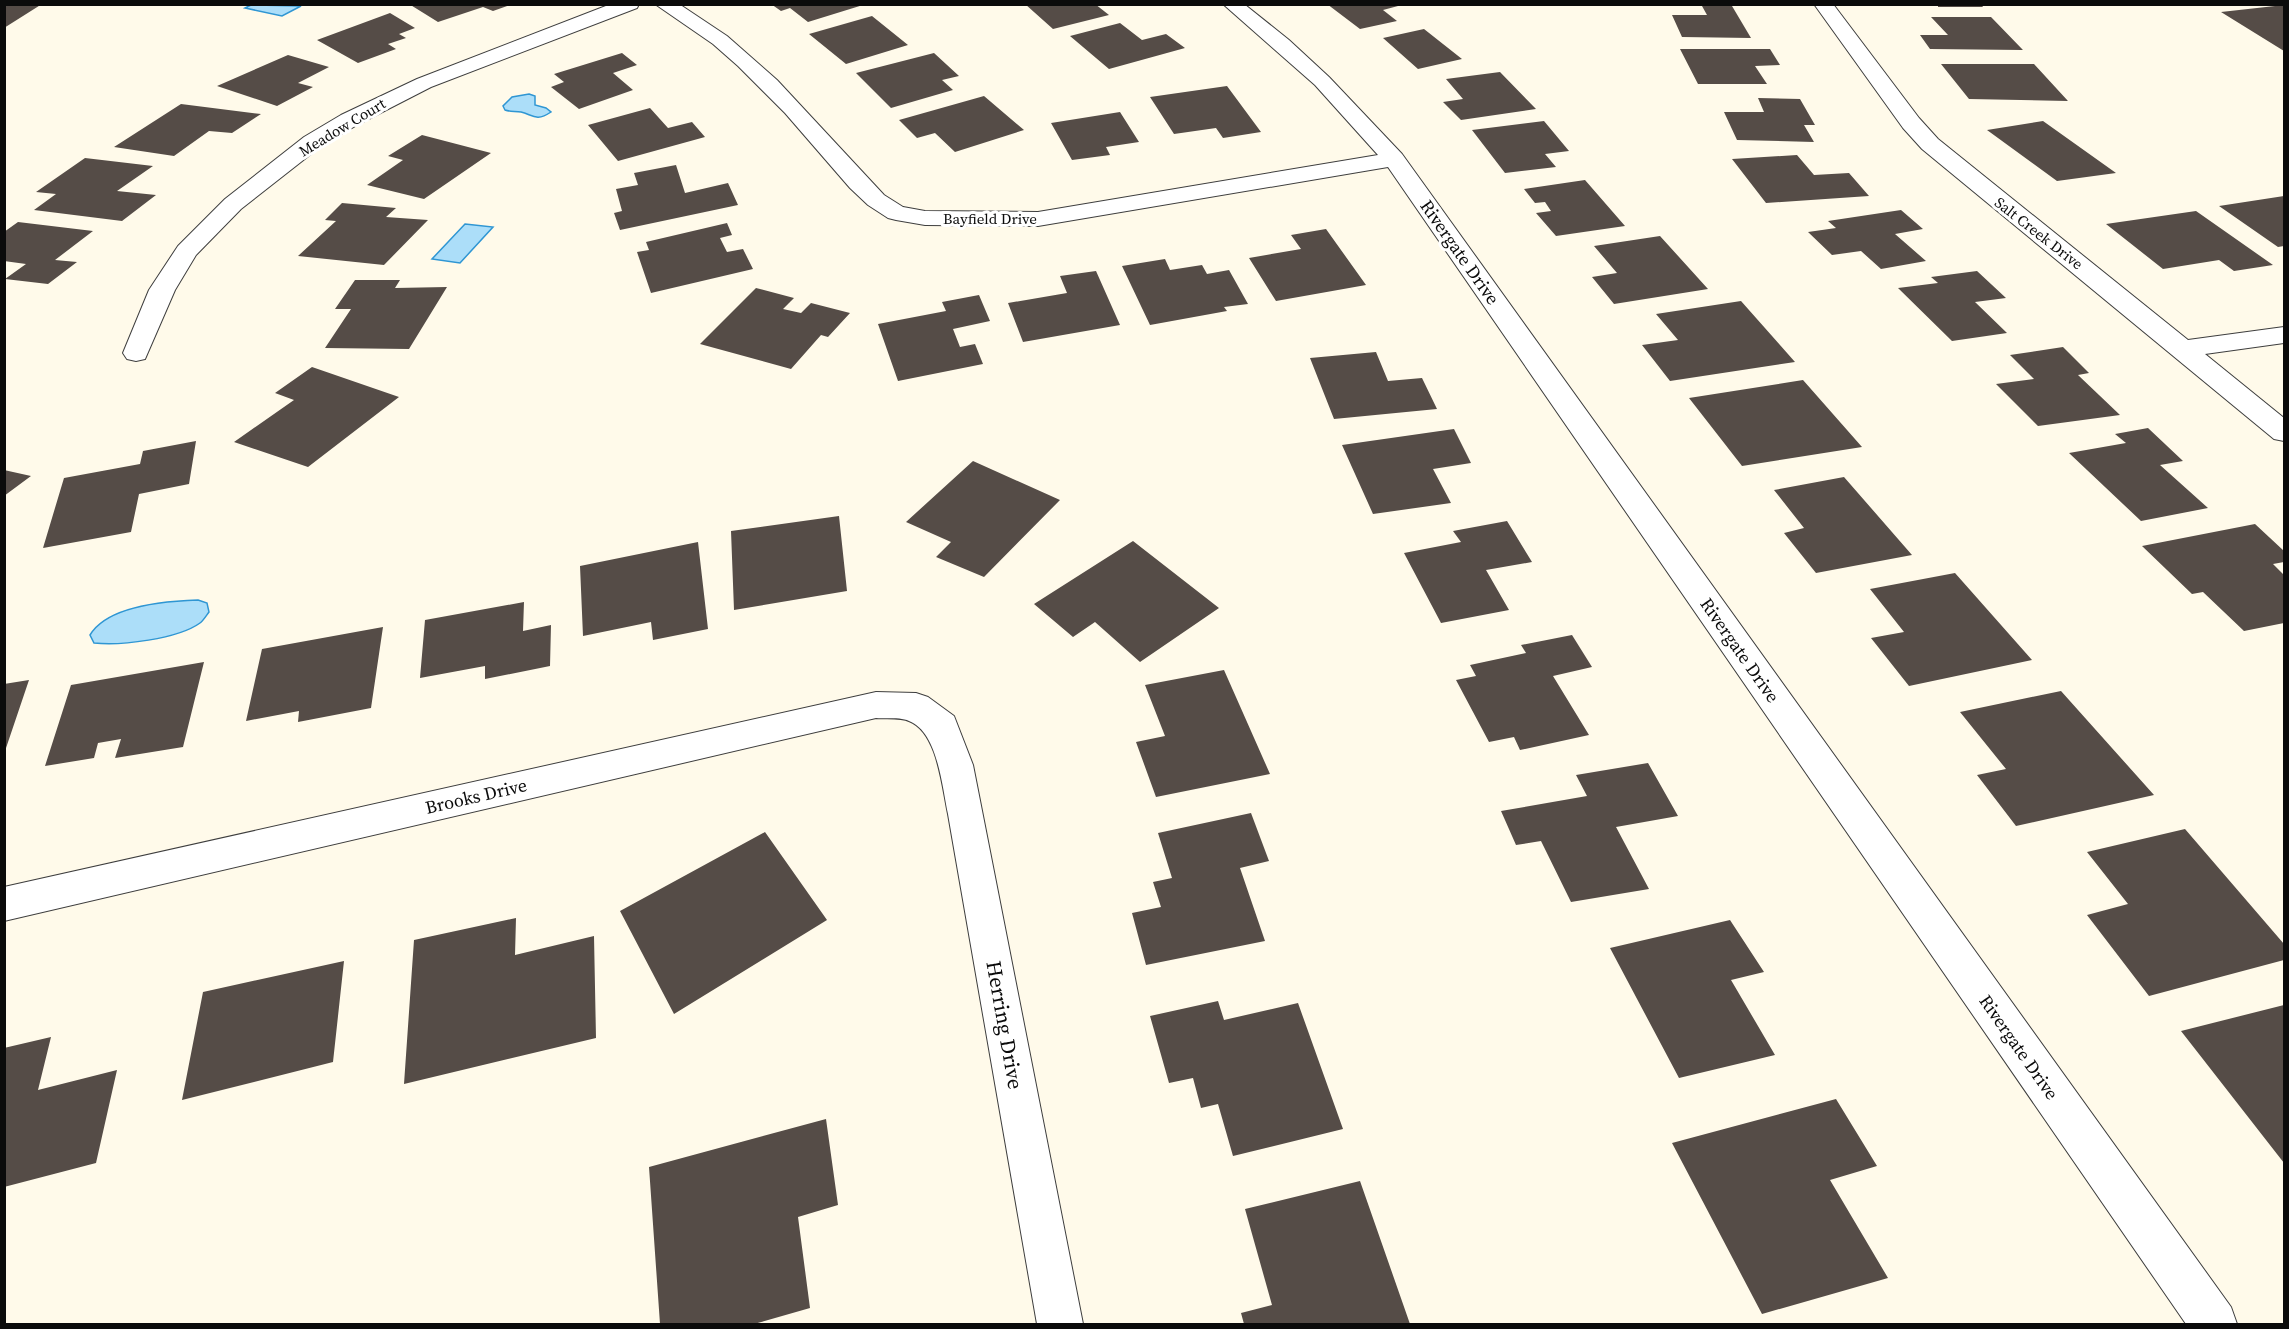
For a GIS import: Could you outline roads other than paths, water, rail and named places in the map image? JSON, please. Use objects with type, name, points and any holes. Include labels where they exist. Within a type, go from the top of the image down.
[{"type":"street","name":"Meadow Court","points":[[136,353],[162,290],[187,251],[233,204],[312,142],[348,120],[424,83],[630,4]]},
{"type":"street","name":"Bayfield Drive","points":[[664,4],[708,30],[740,55],[858,183],[876,200],[896,213],[948,219],[1038,219],[1394,159]]},
{"type":"street","name":"Rivergate Drive","points":[[1232,4],[1282,44],[1322,81],[1394,159],[2214,1324]]},
{"type":"street","name":"Salt Creek Drive","points":[[1823,4],[1911,123],[1930,144],[1968,178],[2184,349],[2284,432]]},
{"type":"street","points":[[2184,349],[2284,334]]},
{"type":"street","name":"Brooks Drive","points":[[4,904],[876,705],[916,707],[942,726]]},
{"type":"street","name":"Herring Drive","points":[[942,726],[955,765],[966,814],[1060,1324]]},
{"type":"water","points":[[251,5],[301,6],[282,16],[245,8]]},
{"type":"water","points":[[529,94],[535,96],[535,105],[551,112],[538,117],[505,110],[503,106],[512,97]]},
{"type":"water","points":[[465,224],[493,227],[460,263],[432,259]]},
{"type":"water","points":[[198,600],[207,603],[209,612],[200,623],[178,633],[148,640],[105,644],[94,643],[90,635],[98,625],[124,611],[155,604]]}]
